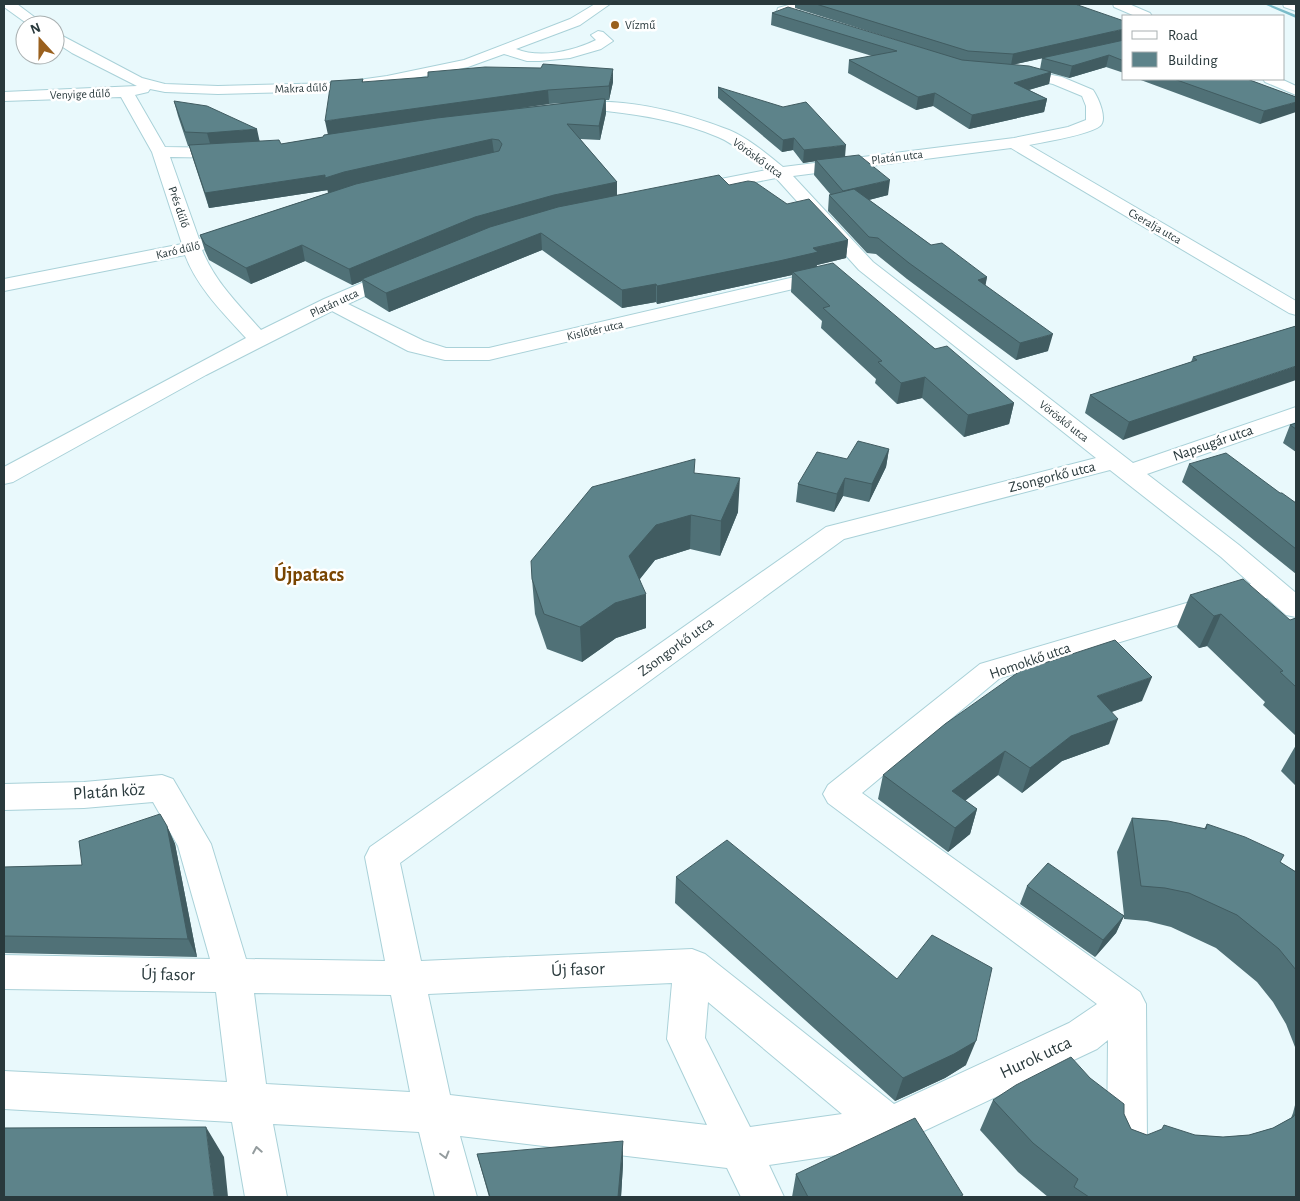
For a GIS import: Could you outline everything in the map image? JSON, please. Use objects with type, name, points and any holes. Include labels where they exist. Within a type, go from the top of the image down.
[{"type":"street","points":[[9,4],[24,15]]},
{"type":"street","name":"Makra dűlő","points":[[185,89],[337,87],[387,80],[468,63],[574,22],[602,4]]},
{"type":"street","points":[[804,4],[783,11],[809,19]]},
{"type":"street","points":[[1120,4],[1143,15]]},
{"type":"street","points":[[1289,4],[1296,7]]},
{"type":"street","points":[[504,50],[536,58],[596,46],[606,41],[598,35]]},
{"type":"street","points":[[65,42],[137,81],[151,101]]},
{"type":"street","name":"Platán utca","points":[[676,193],[780,172],[1014,143],[1072,131],[1094,122],[1094,106],[1088,93],[1056,80],[1005,70],[1044,62]]},
{"type":"street","points":[[1272,80],[1296,91]]},
{"type":"street","name":"Venyige dűlő","points":[[4,97],[126,92],[151,101],[185,89]]},
{"type":"street","name":"Prés dűlő","points":[[126,92],[151,101],[160,152],[189,234],[190,248],[217,293],[258,339]]},
{"type":"street","name":"Vöröskő utca","points":[[558,110],[601,106],[638,110],[674,118],[725,134],[780,172],[866,266],[1230,551],[1296,608]]},
{"type":"street","name":"Cseralja utca","points":[[1014,143],[1296,309]]},
{"type":"street","points":[[160,152],[211,154],[248,151]]},
{"type":"street","name":"Karó dűlő","points":[[4,285],[190,248],[254,228]]},
{"type":"street","name":"Kislőtér utca","points":[[331,303],[416,346],[445,354],[489,354],[866,266]]},
{"type":"street","name":"Platán utca","points":[[4,476],[258,339],[331,303],[413,268]]},
{"type":"street","name":"Napsugár utca","points":[[1122,467],[1296,414]]},
{"type":"street","name":"Zsongorkő utca","points":[[406,978],[382,857],[835,533],[1122,467]]},
{"type":"street","name":"Homokkő utca","points":[[1127,1004],[838,794],[990,671],[1272,587]]},
{"type":"street","name":"Platán köz","points":[[4,797],[84,795],[162,788],[194,844],[233,976]]},
{"type":"street","points":[[692,966],[890,1127]]},
{"type":"street","points":[[692,966],[686,1039],[763,1197]]},
{"type":"street","name":"Új fasor","points":[[4,972],[406,978],[692,966]]},
{"type":"street","points":[[233,976],[249,1103],[266,1197]]},
{"type":"street","points":[[406,978],[434,1113],[456,1197]]},
{"type":"street","points":[[1127,1004],[1127,1143]]},
{"type":"street","name":"Hurok utca","points":[[890,1127],[1083,1036],[1127,1004]]},
{"type":"street","points":[[4,1090],[434,1113],[740,1149],[890,1127]]},
{"type":"building","points":[[816,4],[1075,4],[1122,20],[1122,29],[1013,54],[968,51]]},
{"type":"building","points":[[788,7],[962,60],[1029,66],[1051,72],[1014,83],[1047,99],[972,115],[935,93],[918,97],[849,60],[897,51],[772,13]]},
{"type":"building","points":[[1122,40],[1122,60],[1109,55],[1072,66],[1042,58]]},
{"type":"building","points":[[543,64],[613,69],[609,86],[548,90],[325,121],[331,81],[363,79],[362,82],[428,77],[428,72],[485,67],[541,68]]},
{"type":"building","points":[[1177,80],[1250,80],[1296,97],[1296,102],[1264,111]]},
{"type":"building","points":[[718,87],[783,107],[806,102],[846,145],[804,150],[794,138],[783,140]]},
{"type":"building","points":[[605,99],[599,126],[567,124],[617,182],[554,195],[475,217],[349,269],[302,245],[246,268],[205,244],[200,235],[356,184],[499,151],[502,144],[499,140],[492,139],[344,172],[325,178],[325,175],[205,193],[189,145],[279,140],[281,144],[323,137],[324,135],[437,118]]},
{"type":"building","points":[[174,101],[207,106],[257,129],[207,133],[185,132]]},
{"type":"building","points":[[859,155],[890,180],[843,191],[816,160]]},
{"type":"building","points":[[719,175],[729,185],[748,181],[755,182],[787,204],[809,199],[848,240],[813,248],[818,252],[779,261],[657,286],[656,284],[622,290],[541,233],[386,293],[362,279],[490,227],[558,207]]},
{"type":"building","points":[[854,189],[931,245],[942,243],[987,277],[978,280],[1053,334],[1020,343],[909,263],[878,238],[869,237],[829,195]]},
{"type":"building","points":[[833,263],[935,349],[947,346],[1014,403],[968,415],[925,377],[901,383],[878,362],[882,361],[823,308],[830,306],[793,272]]},
{"type":"building","points":[[1296,326],[1296,366],[1129,422],[1090,395],[1197,360],[1193,357]]},
{"type":"building","points":[[1296,423],[1296,429],[1290,425]]},
{"type":"building","points":[[858,441],[889,449],[872,484],[845,478],[837,494],[798,484],[817,452],[847,459]]},
{"type":"building","points":[[1226,453],[1296,503],[1296,549],[1189,464]]},
{"type":"building","points":[[695,459],[694,473],[740,478],[721,521],[691,515],[656,525],[629,556],[646,594],[615,603],[580,627],[544,614],[532,579],[531,561],[592,487]]},
{"type":"building","points":[[1243,579],[1290,620],[1296,618],[1296,687],[1280,672],[1283,671],[1221,614],[1214,616],[1190,595]]},
{"type":"building","points":[[1115,640],[1152,677],[1097,696],[1118,719],[1071,736],[1030,768],[1005,751],[952,791],[977,809],[955,828],[883,775],[945,724],[1020,671]]},
{"type":"building","points":[[160,814],[167,826],[188,939],[4,936],[4,867],[82,865],[79,841]]},
{"type":"building","points":[[1132,818],[1168,821],[1206,829],[1207,824],[1245,837],[1284,855],[1280,862],[1296,872],[1296,970],[1279,949],[1237,915],[1189,893],[1141,886]]},
{"type":"building","points":[[727,840],[897,979],[932,935],[992,968],[976,1041],[954,1054],[903,1078],[676,877]]},
{"type":"building","points":[[1048,863],[1124,916],[1103,940],[1027,886]]},
{"type":"building","points":[[1071,1057],[1090,1078],[1124,1104],[1124,1114],[1131,1129],[1147,1135],[1162,1129],[1164,1125],[1195,1135],[1223,1137],[1249,1135],[1273,1128],[1293,1117],[1296,1113],[1296,1197],[1089,1197],[1074,1187],[1078,1179],[1033,1143],[993,1100],[1016,1085]]},
{"type":"building","points":[[915,1118],[963,1195],[959,1197],[808,1197],[796,1174]]},
{"type":"building","points":[[206,1127],[214,1197],[4,1197],[4,1128]]},
{"type":"building","points":[[623,1141],[618,1197],[490,1197],[477,1154]]},
{"type":"waterway","points":[[1266,4],[1296,17]]},
{"type":"place","name":"Vízmű","points":[[615,25]]},
{"type":"district","name":"Újpatacs","points":[[309,575]]}]
